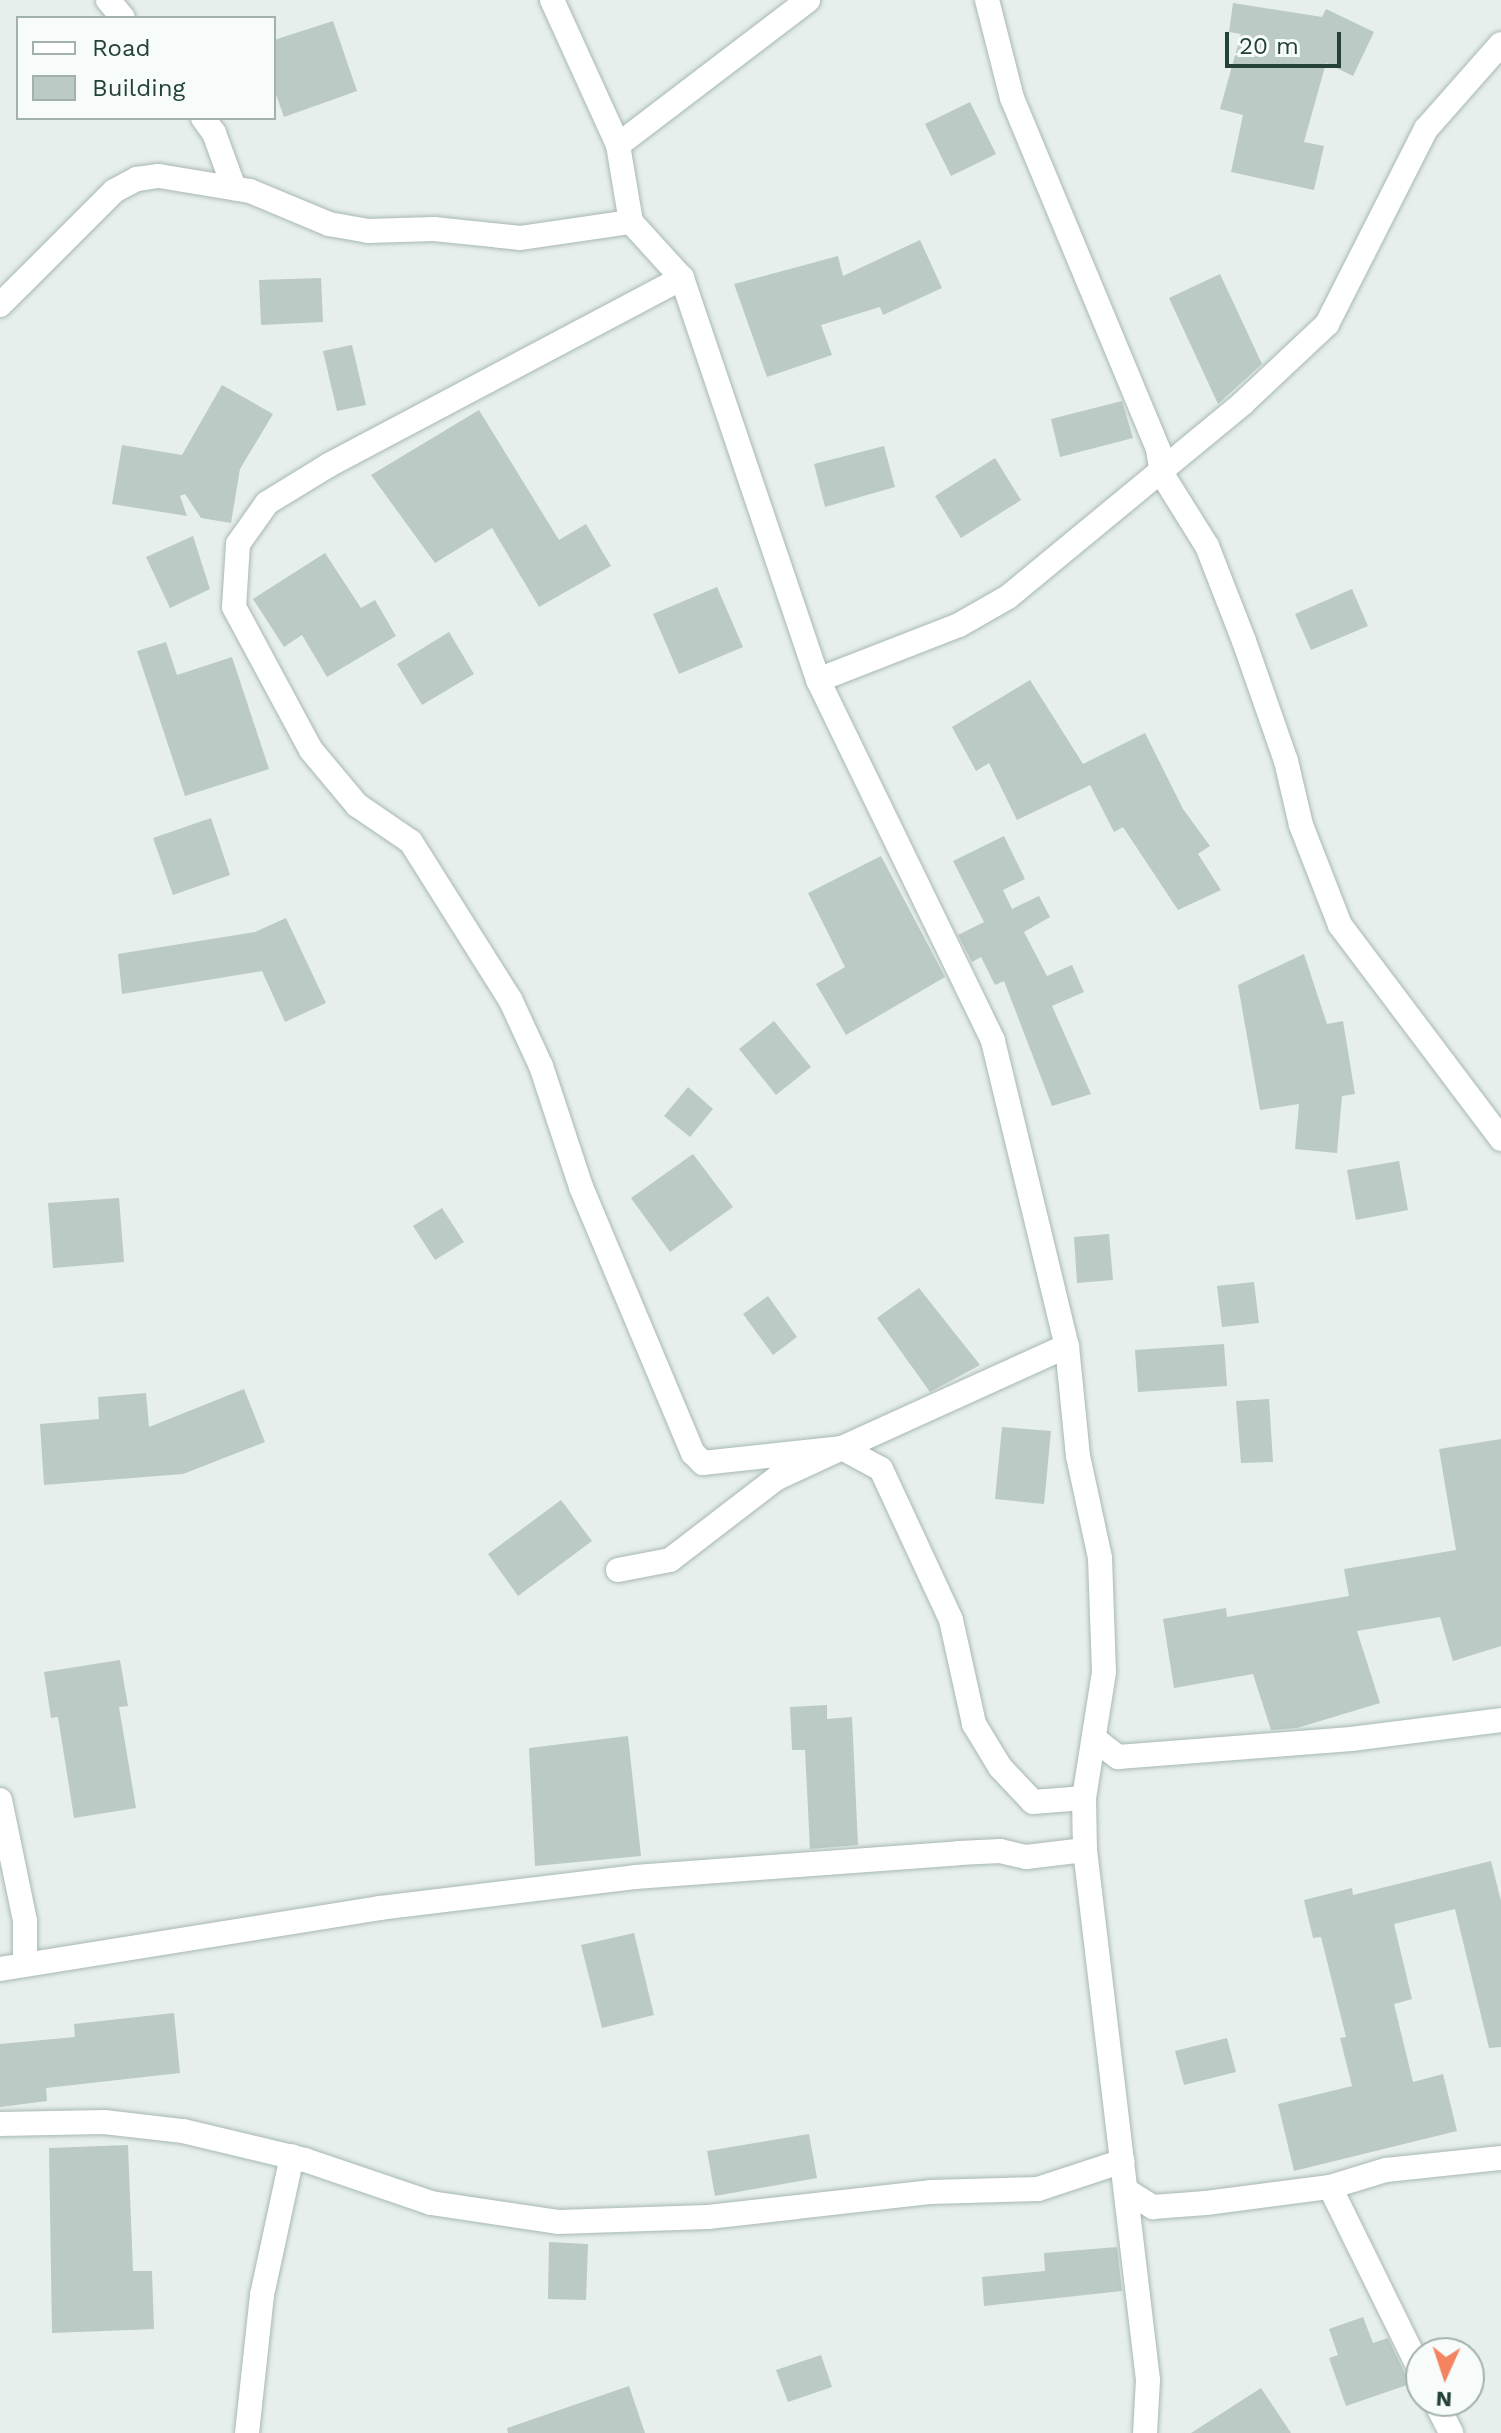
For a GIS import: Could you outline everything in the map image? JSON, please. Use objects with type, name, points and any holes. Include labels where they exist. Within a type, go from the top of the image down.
[{"type":"street","points":[[108,0],[121,16]]},
{"type":"street","points":[[552,0],[618,145],[631,222],[682,278],[818,680],[993,1041],[1067,1346],[1078,1456],[1100,1558],[1104,1672],[1096,1740],[1084,1798],[1085,1850],[1148,2380],[1145,2433]]},
{"type":"street","points":[[618,145],[808,0]]},
{"type":"street","points":[[987,0],[1012,98],[1158,449],[1162,474],[1212,559],[1268,705],[1301,825],[1340,925],[1501,1139]]},
{"type":"street","points":[[818,680],[959,625],[1008,597],[1162,474],[1327,324],[1426,129],[1501,44]]},
{"type":"street","points":[[204,120],[234,188]]},
{"type":"street","points":[[0,305],[118,188],[159,176],[234,188],[329,224],[368,231],[434,229],[521,238],[631,222]]},
{"type":"street","points":[[682,278],[267,503],[238,544],[234,607],[311,750],[357,805],[411,842],[510,999],[541,1066],[581,1187],[693,1453],[714,1466],[749,1455],[842,1448],[881,1469],[951,1620],[974,1724],[1000,1767],[1033,1802],[1084,1798]]},
{"type":"street","points":[[618,1570],[670,1560],[777,1478],[1067,1346]]},
{"type":"street","points":[[1096,1740],[1118,1757],[1351,1739],[1501,1720]]},
{"type":"street","points":[[0,1800],[25,1921],[25,1963]]},
{"type":"street","points":[[0,1969],[25,1963],[92,1957],[380,1908],[635,1877],[959,1853],[1000,1851],[1026,1857],[1085,1850]]},
{"type":"street","points":[[0,2124],[104,2122],[167,2129],[292,2156],[431,2203],[558,2222],[708,2217],[930,2192],[1038,2189],[1123,2161]]},
{"type":"street","points":[[247,2433],[262,2295],[292,2156]]},
{"type":"street","points":[[1127,2191],[1153,2207],[1330,2187],[1386,2170],[1501,2158]]},
{"type":"street","points":[[1330,2187],[1405,2339]]},
{"type":"building","points":[[1233,3],[1322,17],[1326,9],[1374,32],[1353,76],[1326,63],[1304,142],[1324,146],[1314,190],[1231,172],[1243,115],[1220,109],[1241,34],[1229,32]]},
{"type":"building","points":[[333,21],[357,91],[284,117],[276,95],[276,39]]},
{"type":"building","points":[[970,102],[996,154],[951,176],[925,124]]},
{"type":"building","points":[[920,240],[942,288],[883,315],[880,307],[821,325],[832,355],[767,377],[734,284],[838,256],[843,276]]},
{"type":"building","points":[[1220,274],[1262,364],[1218,404],[1169,298]]},
{"type":"building","points":[[321,278],[323,322],[261,325],[259,280]]},
{"type":"building","points":[[352,345],[366,405],[337,411],[323,351]]},
{"type":"building","points":[[222,385],[273,414],[240,469],[231,523],[201,518],[185,494],[180,496],[187,516],[112,504],[122,445],[182,455]]},
{"type":"building","points":[[1122,401],[1133,438],[1060,457],[1051,419]]},
{"type":"building","points":[[479,410],[559,540],[586,524],[611,566],[539,607],[492,528],[435,563],[371,475]]},
{"type":"building","points":[[884,446],[895,487],[825,507],[814,464]]},
{"type":"building","points":[[995,458],[1021,500],[961,538],[935,496]]},
{"type":"building","points":[[193,536],[210,589],[170,608],[146,557]]},
{"type":"building","points":[[325,553],[361,608],[375,600],[396,636],[327,677],[302,635],[284,647],[253,599]]},
{"type":"building","points":[[717,587],[743,647],[679,674],[653,614]]},
{"type":"building","points":[[1352,589],[1368,626],[1311,650],[1295,614]]},
{"type":"building","points":[[449,632],[474,674],[422,705],[397,664]]},
{"type":"building","points":[[166,642],[177,675],[232,657],[269,769],[185,796],[137,651]]},
{"type":"building","points":[[1030,680],[1083,764],[1145,733],[1183,809],[1210,846],[1198,854],[1221,890],[1178,910],[1123,827],[1114,832],[1090,785],[1017,820],[989,763],[976,771],[952,727]]},
{"type":"building","points":[[211,818],[230,875],[173,895],[153,838]]},
{"type":"building","points":[[1004,836],[1025,879],[1003,890],[1012,909],[1039,896],[1050,917],[1024,932],[1047,976],[1072,965],[1084,992],[1052,1006],[1091,1094],[1052,1106],[1004,981],[995,985],[981,957],[972,962],[958,935],[984,922],[953,861]]},
{"type":"building","points":[[881,856],[945,977],[846,1035],[816,984],[845,967],[808,893]]},
{"type":"building","points":[[286,918],[326,1003],[285,1022],[262,971],[122,994],[118,954],[255,932]]},
{"type":"building","points":[[1304,954],[1327,1024],[1343,1021],[1355,1094],[1342,1096],[1337,1153],[1295,1149],[1299,1104],[1260,1110],[1238,985]]},
{"type":"building","points":[[774,1021],[811,1067],[776,1095],[739,1049]]},
{"type":"building","points":[[688,1087],[713,1109],[690,1137],[664,1116]]},
{"type":"building","points":[[693,1154],[733,1207],[670,1252],[631,1198]]},
{"type":"building","points":[[1399,1161],[1408,1210],[1356,1220],[1347,1170]]},
{"type":"building","points":[[119,1198],[124,1262],[53,1268],[48,1203]]},
{"type":"building","points":[[442,1208],[464,1242],[435,1260],[413,1226]]},
{"type":"building","points":[[1109,1234],[1113,1280],[1077,1283],[1074,1237]]},
{"type":"building","points":[[1254,1282],[1259,1323],[1222,1327],[1217,1286]]},
{"type":"building","points":[[919,1288],[980,1365],[930,1392],[877,1318]]},
{"type":"building","points":[[768,1296],[797,1337],[773,1355],[743,1314]]},
{"type":"building","points":[[1224,1344],[1227,1386],[1138,1392],[1135,1350]]},
{"type":"building","points":[[244,1389],[265,1442],[183,1474],[44,1485],[40,1424],[99,1419],[98,1397],[146,1393],[149,1427]]},
{"type":"building","points":[[1269,1399],[1273,1462],[1241,1463],[1236,1401]]},
{"type":"building","points":[[1002,1427],[1051,1431],[1044,1504],[995,1499]]},
{"type":"building","points":[[1501,1439],[1501,1646],[1453,1661],[1440,1617],[1357,1631],[1380,1703],[1297,1728],[1271,1730],[1253,1674],[1174,1688],[1163,1619],[1226,1608],[1227,1617],[1349,1596],[1344,1569],[1456,1550],[1439,1449]]},
{"type":"building","points":[[561,1500],[592,1541],[518,1596],[488,1554]]},
{"type":"building","points":[[120,1660],[128,1706],[119,1707],[136,1808],[74,1818],[58,1717],[51,1718],[44,1672]]},
{"type":"building","points":[[827,1705],[827,1719],[852,1717],[858,1845],[810,1849],[805,1750],[792,1750],[790,1707]]},
{"type":"building","points":[[628,1736],[641,1856],[535,1866],[529,1748]]},
{"type":"building","points":[[1491,1861],[1501,1901],[1501,2047],[1489,2048],[1455,1909],[1394,1924],[1412,1999],[1394,2004],[1413,2082],[1443,2074],[1457,2131],[1294,2171],[1278,2104],[1352,2086],[1340,2038],[1346,2037],[1321,1937],[1313,1938],[1304,1900],[1352,1888],[1353,1895]]},
{"type":"building","points":[[634,1933],[654,2015],[602,2028],[581,1945]]},
{"type":"building","points":[[174,2013],[180,2073],[46,2088],[47,2101],[0,2107],[0,2044],[75,2037],[74,2024]]},
{"type":"building","points":[[1227,2038],[1236,2072],[1184,2085],[1175,2051]]},
{"type":"building","points":[[809,2134],[817,2178],[715,2196],[707,2151]]},
{"type":"building","points":[[128,2145],[133,2271],[152,2271],[154,2329],[52,2333],[49,2148]]},
{"type":"building","points":[[549,2242],[588,2244],[586,2300],[548,2299]]},
{"type":"building","points":[[1117,2247],[1122,2291],[984,2306],[982,2277],[1045,2271],[1044,2253]]},
{"type":"building","points":[[1363,2317],[1373,2343],[1388,2338],[1405,2374],[1405,2386],[1346,2406],[1329,2358],[1338,2355],[1329,2329]]},
{"type":"building","points":[[821,2355],[832,2387],[788,2402],[776,2370]]},
{"type":"building","points":[[629,2386],[645,2433],[508,2433],[507,2428]]},
{"type":"building","points":[[1261,2388],[1291,2433],[1191,2433]]}]
